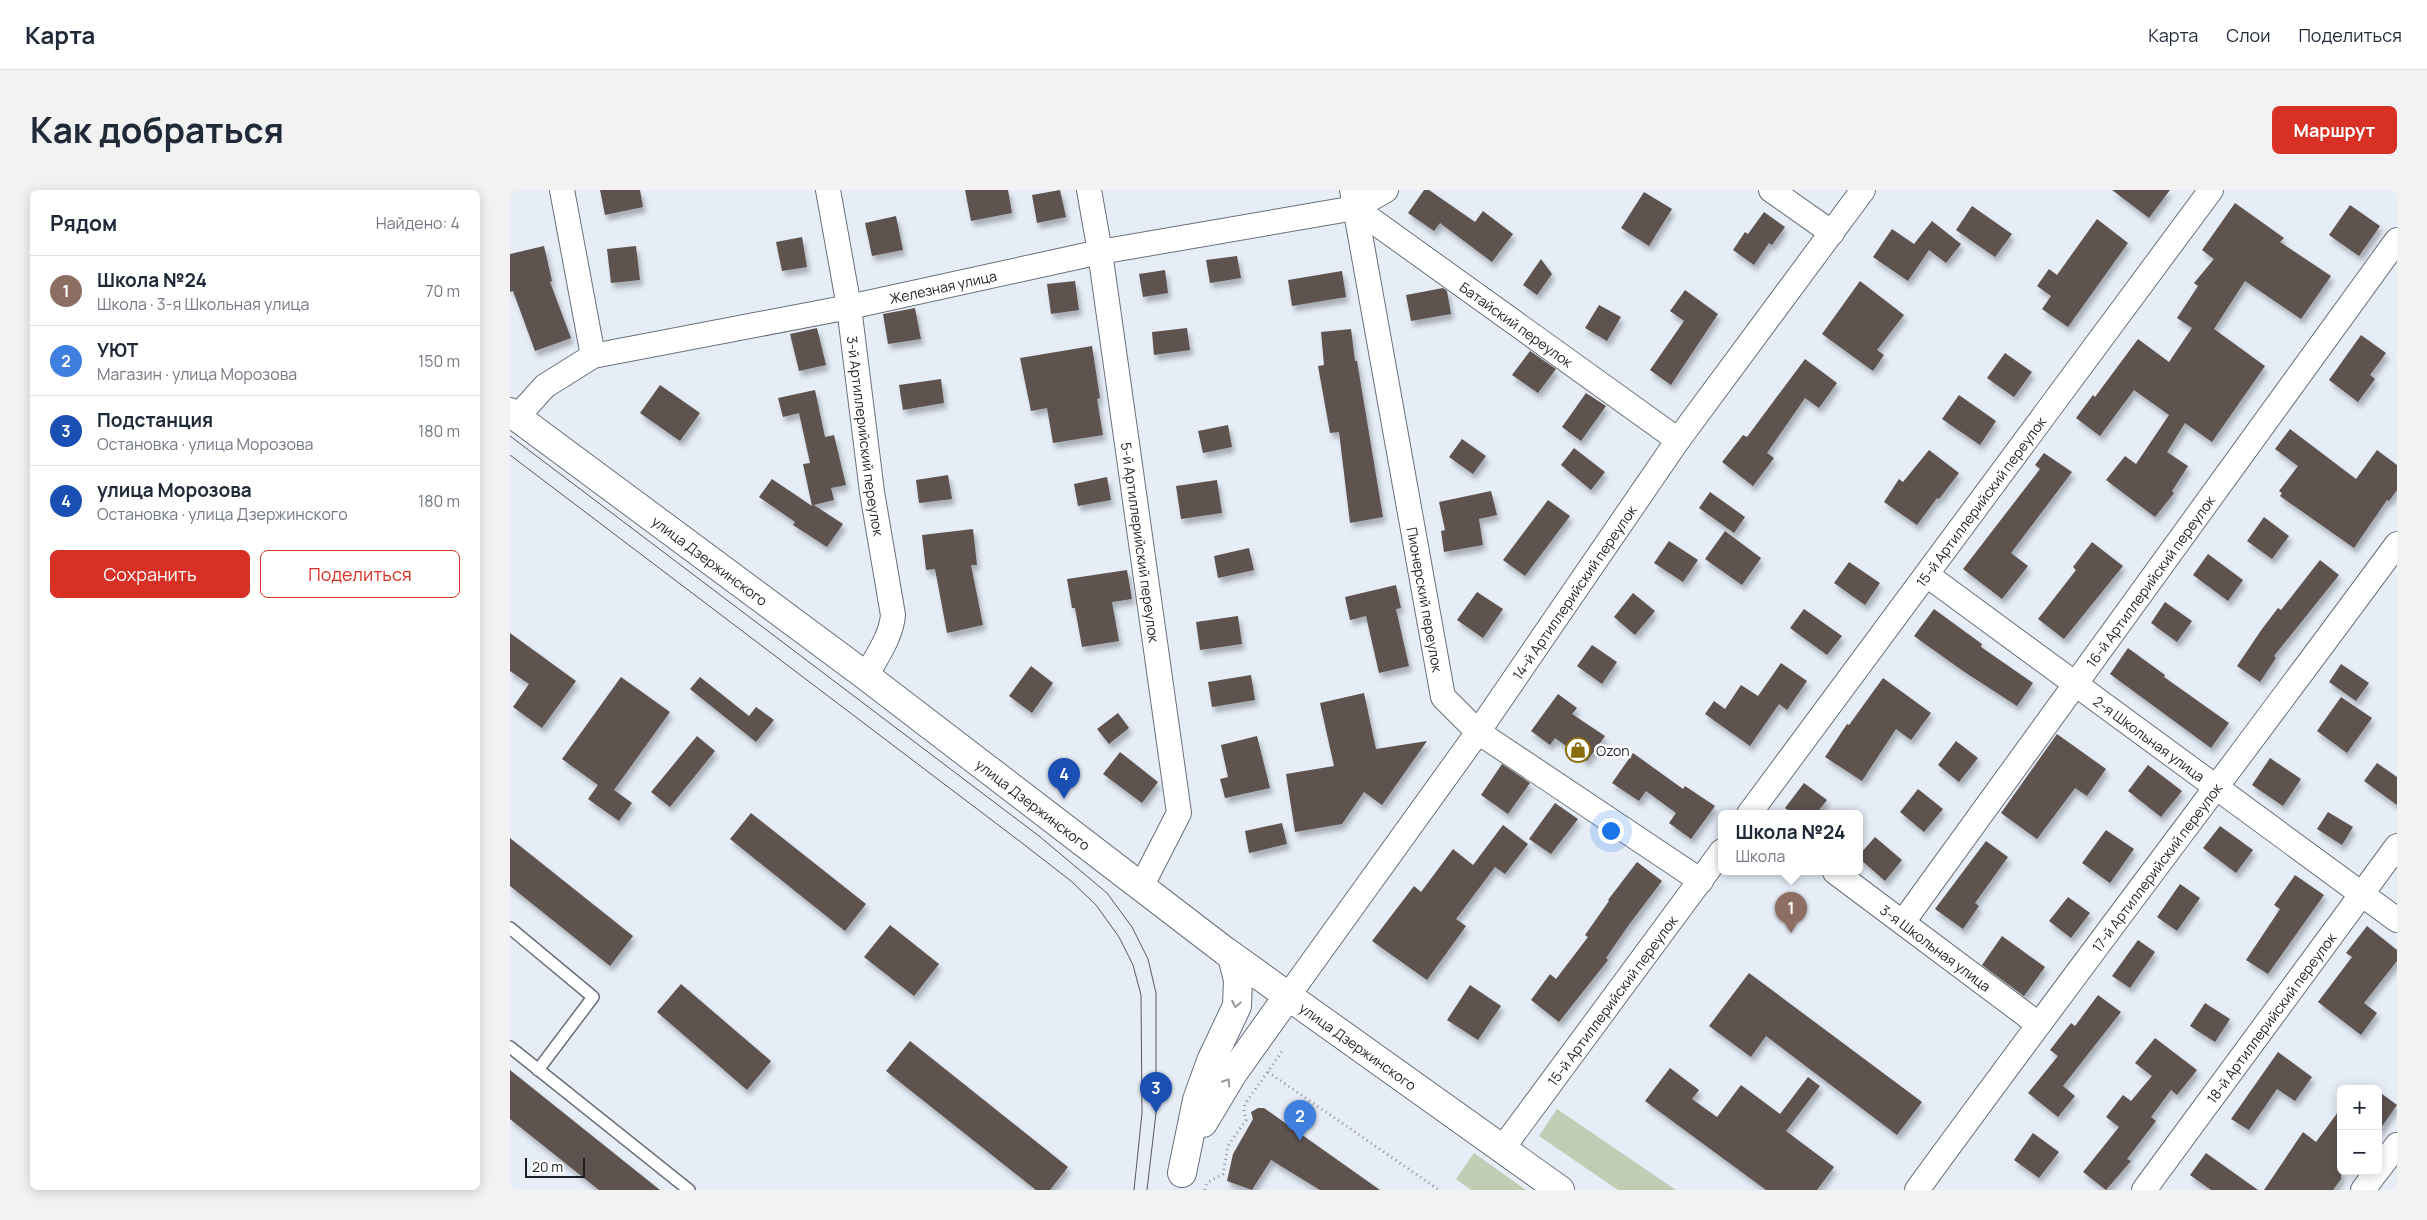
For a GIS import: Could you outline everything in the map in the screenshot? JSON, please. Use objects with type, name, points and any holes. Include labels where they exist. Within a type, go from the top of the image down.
[{"type":"main road","name":"улица Дзержинского","points":[[513,414],[866,676],[1232,956],[1560,1190]]},
{"type":"main road","points":[[1182,1181],[1197,1100],[1212,1061],[1238,1006],[1238,980],[1232,956]]},
{"type":"main road","points":[[1182,1181],[1217,1097],[1288,996]]},
{"type":"street","points":[[562,190],[593,356]]},
{"type":"street","name":"3-й Артиллерийский переулок","points":[[828,190],[849,307],[872,492],[893,614],[892,626],[887,638],[866,676]]},
{"type":"street","name":"5-й Артиллерийский переулок","points":[[1089,190],[1100,252],[1180,814],[1141,887]]},
{"type":"street","name":"Железная улица","points":[[513,414],[545,386],[593,356],[849,307],[1354,199],[1386,190]]},
{"type":"street","points":[[1771,190],[1832,233]]},
{"type":"street","name":"14-й Артиллерийский переулок","points":[[1288,996],[1478,732],[1678,440],[1863,190]]},
{"type":"street","name":"15-й Артиллерийский переулок","points":[[1755,810],[2211,190]]},
{"type":"street","name":"Батайский переулок","points":[[1354,199],[1678,440]]},
{"type":"street","name":"Пионерский переулок","points":[[1354,199],[1443,697],[1478,732],[1701,881]]},
{"type":"street","name":"16-й Артиллерийский переулок","points":[[1903,922],[2077,685],[2397,240]]},
{"type":"street","name":"17-й Артиллерийский переулок","points":[[1917,1190],[2038,1024],[2217,788],[2397,544]]},
{"type":"street","name":"2-я Школьная улица","points":[[1927,575],[2397,920]]},
{"type":"street","name":"18-й Артиллерийский переулок","points":[[2144,1190],[2397,846]]},
{"type":"street","name":"15-й Артиллерийский переулок","points":[[1502,1149],[1718,857]]},
{"type":"street","name":"3-я Школьная улица","points":[[1839,875],[2038,1024]]},
{"type":"street","points":[[2382,1166],[2397,1145]]},
{"type":"street","points":[[2363,1190],[2375,1175]]},
{"type":"lane","points":[[510,928],[593,996],[538,1070]]},
{"type":"lane","points":[[510,1047],[688,1190]]},
{"type":"path","points":[[1205,1190],[1207,1184],[1223,1174],[1228,1146],[1246,1120],[1245,1104],[1283,1050]]},
{"type":"path","points":[[1268,1072],[1439,1190]]},
{"type":"green space","points":[[1557,1109],[1676,1190],[1618,1190],[1539,1136]]},
{"type":"green space","points":[[1474,1153],[1526,1190],[1471,1190],[1456,1179]]},
{"type":"building","points":[[600,190],[640,190],[643,207],[605,215]]},
{"type":"building","points":[[965,190],[1008,190],[1012,213],[971,221]]},
{"type":"building","points":[[1060,190],[1066,217],[1037,223],[1032,195]]},
{"type":"building","points":[[1424,190],[1429,190],[1475,222],[1483,211],[1513,234],[1492,262],[1440,223],[1434,231],[1408,213]]},
{"type":"building","points":[[2112,190],[2170,190],[2149,218]]},
{"type":"building","points":[[1644,192],[1672,209],[1649,246],[1621,228]]},
{"type":"building","points":[[2235,203],[2284,238],[2280,242],[2331,276],[2301,319],[2245,281],[2214,329],[2265,366],[2212,442],[2185,423],[2167,452],[2188,466],[2172,491],[2174,493],[2155,517],[2106,480],[2125,456],[2136,464],[2169,415],[2134,390],[2100,436],[2076,418],[2093,395],[2095,397],[2138,339],[2169,362],[2192,328],[2177,318],[2198,286],[2194,283],[2214,259],[2202,250]]},
{"type":"building","points":[[2350,205],[2380,226],[2359,256],[2329,235]]},
{"type":"building","points":[[1972,206],[2012,234],[1995,257],[1956,230]]},
{"type":"building","points":[[1764,212],[1785,227],[1772,245],[1769,243],[1754,265],[1733,250],[1745,232],[1748,234]]},
{"type":"building","points":[[896,216],[903,250],[872,256],[865,223]]},
{"type":"building","points":[[2097,219],[2128,243],[2068,327],[2042,309],[2051,296],[2037,286],[2049,269],[2057,275]]},
{"type":"building","points":[[1932,221],[1961,244],[1946,263],[1929,250],[1908,281],[1873,257],[1892,229],[1914,244]]},
{"type":"building","points":[[802,237],[807,267],[782,271],[776,242]]},
{"type":"building","points":[[544,246],[552,281],[550,282],[571,338],[535,351],[513,291],[510,292],[510,254]]},
{"type":"building","points":[[636,246],[640,280],[611,283],[607,249]]},
{"type":"building","points":[[1237,256],[1241,278],[1210,283],[1206,260]]},
{"type":"building","points":[[1541,259],[1552,274],[1537,295],[1523,285]]},
{"type":"building","points":[[1165,270],[1168,293],[1143,297],[1139,274]]},
{"type":"building","points":[[1342,271],[1346,297],[1292,306],[1288,280]]},
{"type":"building","points":[[1075,281],[1079,310],[1051,314],[1047,284]]},
{"type":"building","points":[[1860,281],[1904,315],[1877,350],[1884,355],[1873,371],[1822,334]]},
{"type":"building","points":[[1443,288],[1447,291],[1451,314],[1411,321],[1406,295]]},
{"type":"building","points":[[1685,290],[1718,314],[1671,385],[1650,370],[1684,321],[1670,311]]},
{"type":"building","points":[[1599,305],[1621,317],[1607,341],[1585,328]]},
{"type":"building","points":[[915,308],[921,339],[888,344],[883,314]]},
{"type":"building","points":[[817,328],[826,365],[799,371],[790,334]]},
{"type":"building","points":[[1187,328],[1190,350],[1154,355],[1152,332]]},
{"type":"building","points":[[1351,329],[1383,517],[1350,523],[1339,432],[1330,433],[1318,366],[1324,365],[1321,332]]},
{"type":"building","points":[[2361,335],[2386,353],[2370,375],[2375,379],[2358,402],[2329,380]]},
{"type":"building","points":[[1092,346],[1100,398],[1097,399],[1103,435],[1053,443],[1047,408],[1031,411],[1020,358]]},
{"type":"building","points":[[1530,351],[1556,369],[1538,393],[1512,375]]},
{"type":"building","points":[[2005,353],[2032,372],[2014,397],[1987,378]]},
{"type":"building","points":[[1805,359],[1837,383],[1819,408],[1805,398],[1767,453],[1774,458],[1753,486],[1722,462],[1743,435],[1747,437]]},
{"type":"building","points":[[941,379],[944,403],[903,410],[899,385]]},
{"type":"building","points":[[660,385],[700,413],[680,441],[640,413]]},
{"type":"building","points":[[815,390],[825,437],[834,435],[846,485],[831,488],[834,500],[814,505],[843,524],[827,547],[793,525],[795,522],[759,497],[772,479],[812,506],[803,464],[810,463],[799,413],[783,417],[778,398]]},
{"type":"building","points":[[1586,393],[1606,406],[1581,441],[1562,427]]},
{"type":"building","points":[[1959,395],[1996,421],[1980,445],[1942,419]]},
{"type":"building","points":[[1228,425],[1232,447],[1203,453],[1198,431]]},
{"type":"building","points":[[2290,429],[2356,479],[2377,450],[2397,465],[2397,490],[2389,501],[2387,500],[2354,548],[2280,496],[2282,493],[2279,491],[2298,466],[2275,449]]},
{"type":"building","points":[[1462,439],[1486,456],[1473,474],[1449,457]]},
{"type":"building","points":[[1574,448],[1605,472],[1591,490],[1561,465]]},
{"type":"building","points":[[1929,450],[1959,473],[1917,525],[1884,502],[1899,479],[1903,482]]},
{"type":"building","points":[[2044,453],[2072,472],[2011,553],[2028,566],[2002,599],[1963,569],[2040,469],[2035,465]]},
{"type":"building","points":[[948,475],[952,499],[919,503],[916,480]]},
{"type":"building","points":[[1107,477],[1111,500],[1078,506],[1074,484]]},
{"type":"building","points":[[1217,480],[1222,513],[1181,519],[1176,486]]},
{"type":"building","points":[[1491,491],[1497,515],[1479,519],[1483,545],[1444,552],[1441,531],[1445,530],[1439,502]]},
{"type":"building","points":[[1710,492],[1745,517],[1734,533],[1699,508]]},
{"type":"building","points":[[1548,500],[1570,516],[1525,576],[1503,560]]},
{"type":"building","points":[[2264,517],[2289,536],[2272,559],[2247,541]]},
{"type":"building","points":[[973,529],[977,565],[971,565],[983,625],[947,633],[935,569],[926,570],[922,535]]},
{"type":"building","points":[[1725,531],[1761,558],[1742,585],[1705,559]]},
{"type":"building","points":[[1669,541],[1698,560],[1683,582],[1654,563]]},
{"type":"building","points":[[2092,542],[2123,566],[2064,639],[2038,619],[2076,570],[2073,567]]},
{"type":"building","points":[[1249,548],[1254,570],[1218,578],[1214,556]]},
{"type":"building","points":[[2208,554],[2243,580],[2228,601],[2193,575]]},
{"type":"building","points":[[2320,560],[2339,575],[2274,656],[2276,658],[2260,682],[2237,666],[2278,608],[2281,610]]},
{"type":"building","points":[[1849,562],[1880,583],[1865,605],[1834,583]]},
{"type":"building","points":[[1127,570],[1132,599],[1112,602],[1119,641],[1082,647],[1075,608],[1072,608],[1067,579]]},
{"type":"building","points":[[1396,585],[1401,608],[1396,609],[1409,666],[1379,673],[1366,616],[1350,620],[1345,597]]},
{"type":"building","points":[[1477,592],[1503,609],[1483,638],[1457,620]]},
{"type":"building","points":[[1633,593],[1655,611],[1635,635],[1614,617]]},
{"type":"building","points":[[2165,602],[2192,621],[2177,642],[2151,623]]},
{"type":"building","points":[[1804,609],[1842,636],[1827,655],[1790,628]]},
{"type":"building","points":[[1934,609],[1982,644],[1981,647],[2033,683],[2017,706],[1914,636]]},
{"type":"building","points":[[1238,616],[1242,644],[1200,650],[1196,622]]},
{"type":"building","points":[[510,633],[576,681],[542,728],[513,707],[529,684],[510,671]]},
{"type":"building","points":[[1592,645],[1617,662],[1602,684],[1577,666]]},
{"type":"building","points":[[2128,648],[2165,675],[2164,677],[2229,723],[2211,748],[2110,674]]},
{"type":"building","points":[[1781,663],[1807,681],[1787,710],[1779,704],[1750,746],[1705,714],[1714,701],[1725,709],[1741,685],[1758,696]]},
{"type":"building","points":[[2341,664],[2369,683],[2356,701],[2329,682]]},
{"type":"building","points":[[1031,666],[1053,683],[1032,713],[1009,696]]},
{"type":"building","points":[[1251,675],[1255,700],[1212,707],[1208,682]]},
{"type":"building","points":[[621,677],[670,712],[614,790],[632,803],[619,821],[588,799],[598,785],[562,759]]},
{"type":"building","points":[[700,677],[749,716],[756,707],[774,720],[756,742],[690,689]]},
{"type":"building","points":[[1883,678],[1931,713],[1911,740],[1896,729],[1862,781],[1825,757],[1847,724],[1849,725]]},
{"type":"building","points":[[1364,693],[1376,749],[1427,741],[1382,805],[1364,792],[1342,824],[1295,832],[1286,774],[1334,766],[1320,703]]},
{"type":"building","points":[[1558,694],[1577,708],[1572,714],[1605,736],[1587,761],[1555,738],[1550,745],[1531,731]]},
{"type":"building","points":[[2341,697],[2372,718],[2347,753],[2317,731]]},
{"type":"building","points":[[1118,713],[1129,728],[1109,744],[1097,729]]},
{"type":"building","points":[[2057,734],[2106,769],[2087,796],[2075,788],[2037,839],[2001,813]]},
{"type":"building","points":[[697,736],[715,751],[670,807],[651,792]]},
{"type":"building","points":[[1257,736],[1270,788],[1225,798],[1220,779],[1228,777],[1221,745]]},
{"type":"building","points":[[1956,741],[1978,758],[1959,782],[1938,765]]},
{"type":"building","points":[[1120,752],[1158,782],[1142,803],[1103,774]]},
{"type":"building","points":[[1633,753],[1683,789],[1685,786],[1715,806],[1691,839],[1669,823],[1676,813],[1646,791],[1639,801],[1612,783]]},
{"type":"building","points":[[2270,758],[2301,779],[2283,806],[2252,785]]},
{"type":"building","points":[[2377,763],[2397,777],[2397,805],[2364,781]]},
{"type":"building","points":[[1502,764],[1530,783],[1508,814],[1481,795]]},
{"type":"building","points":[[2148,765],[2182,791],[2161,817],[2128,791]]},
{"type":"building","points":[[1804,783],[1827,800],[1819,810],[1788,810],[1785,808]]},
{"type":"building","points":[[1918,789],[1943,809],[1924,832],[1900,812]]},
{"type":"building","points":[[1555,803],[1578,819],[1551,854],[1529,839]]},
{"type":"building","points":[[2328,812],[2353,827],[2342,845],[2317,829]]},
{"type":"building","points":[[751,813],[866,904],[845,931],[730,839]]},
{"type":"building","points":[[1282,823],[1287,844],[1249,853],[1245,831]]},
{"type":"building","points":[[1503,825],[1528,844],[1505,874],[1495,867],[1456,919],[1466,926],[1427,980],[1372,941],[1414,886],[1421,892],[1453,849],[1473,865]]},
{"type":"building","points":[[2220,826],[2253,850],[2236,873],[2203,848]]},
{"type":"building","points":[[2106,830],[2134,849],[2110,883],[2082,863]]},
{"type":"building","points":[[1875,837],[1902,860],[1885,881],[1863,862],[1863,851]]},
{"type":"building","points":[[510,838],[633,936],[610,966],[510,886]]},
{"type":"building","points":[[1986,841],[2008,857],[1975,903],[1979,906],[1963,929],[1935,909]]},
{"type":"building","points":[[1637,862],[1662,881],[1606,958],[1608,960],[1559,1022],[1531,1000],[1550,974],[1556,979],[1588,937],[1585,935],[1608,900]]},
{"type":"building","points":[[2295,875],[2324,895],[2268,974],[2246,960],[2280,909],[2274,905]]},
{"type":"building","points":[[2180,884],[2200,898],[2177,931],[2157,917]]},
{"type":"building","points":[[2068,897],[2090,913],[2071,938],[2049,921]]},
{"type":"building","points":[[890,925],[939,964],[914,996],[864,957]]},
{"type":"building","points":[[2367,926],[2397,950],[2397,961],[2364,1003],[2377,1013],[2361,1035],[2318,1002],[2352,957],[2346,953]]},
{"type":"building","points":[[2002,936],[2045,967],[2024,996],[1982,965]]},
{"type":"building","points":[[2138,940],[2155,952],[2130,988],[2112,976]]},
{"type":"building","points":[[1749,973],[1922,1102],[1897,1135],[1766,1036],[1751,1057],[1709,1026]]},
{"type":"building","points":[[681,984],[771,1061],[747,1090],[657,1012]]},
{"type":"building","points":[[1470,985],[1501,1006],[1478,1040],[1447,1020]]},
{"type":"building","points":[[2098,995],[2121,1012],[2063,1086],[2075,1096],[2058,1117],[2028,1093],[2058,1056],[2050,1050],[2071,1023],[2075,1026]]},
{"type":"building","points":[[2205,1003],[2230,1019],[2215,1042],[2190,1026]]},
{"type":"building","points":[[2155,1038],[2197,1070],[2177,1095],[2171,1090],[2151,1117],[2156,1121],[2127,1159],[2131,1161],[2106,1190],[2083,1172],[2119,1127],[2106,1117],[2123,1095],[2131,1101],[2152,1076],[2135,1063]]},
{"type":"building","points":[[910,1041],[1068,1167],[1050,1190],[1036,1190],[886,1071]]},
{"type":"building","points":[[2278,1052],[2312,1077],[2295,1101],[2277,1089],[2249,1130],[2231,1119]]},
{"type":"building","points":[[1670,1068],[1699,1090],[1692,1099],[1717,1117],[1741,1085],[1780,1114],[1808,1077],[1820,1086],[1786,1131],[1834,1167],[1817,1190],[1766,1190],[1645,1101]]},
{"type":"building","points":[[510,1070],[660,1190],[599,1190],[510,1119]]},
{"type":"building","points":[[2382,1094],[2397,1105],[2382,1126]]},
{"type":"building","points":[[1258,1108],[1264,1108],[1380,1190],[1320,1190],[1271,1160],[1252,1190],[1227,1181],[1233,1154],[1253,1119],[1251,1112]]},
{"type":"building","points":[[2337,1113],[2337,1175],[2341,1175],[2341,1179],[2333,1190],[2264,1190],[2303,1132],[2316,1142]]},
{"type":"building","points":[[2033,1133],[2059,1152],[2039,1178],[2014,1160]]},
{"type":"building","points":[[2206,1153],[2258,1190],[2211,1190],[2190,1175]]},
{"type":"tram line","points":[[510,436],[1039,836],[1107,893],[1132,927],[1148,959],[1156,993],[1156,1113],[1147,1190]]},
{"type":"tram line","points":[[510,455],[1022,843],[1071,881],[1096,905],[1119,937],[1133,965],[1141,995],[1142,1113],[1134,1190]]},
{"type":"place","name":"Ozon","points":[[1578,750]]},
{"type":"place","name":"улица Морозова","points":[[1064,799]]},
{"type":"place","name":"Школа №24","points":[[1791,933]]},
{"type":"place","name":"Подстанция","points":[[1156,1113]]},
{"type":"place","name":"УЮТ","points":[[1300,1141]]}]
